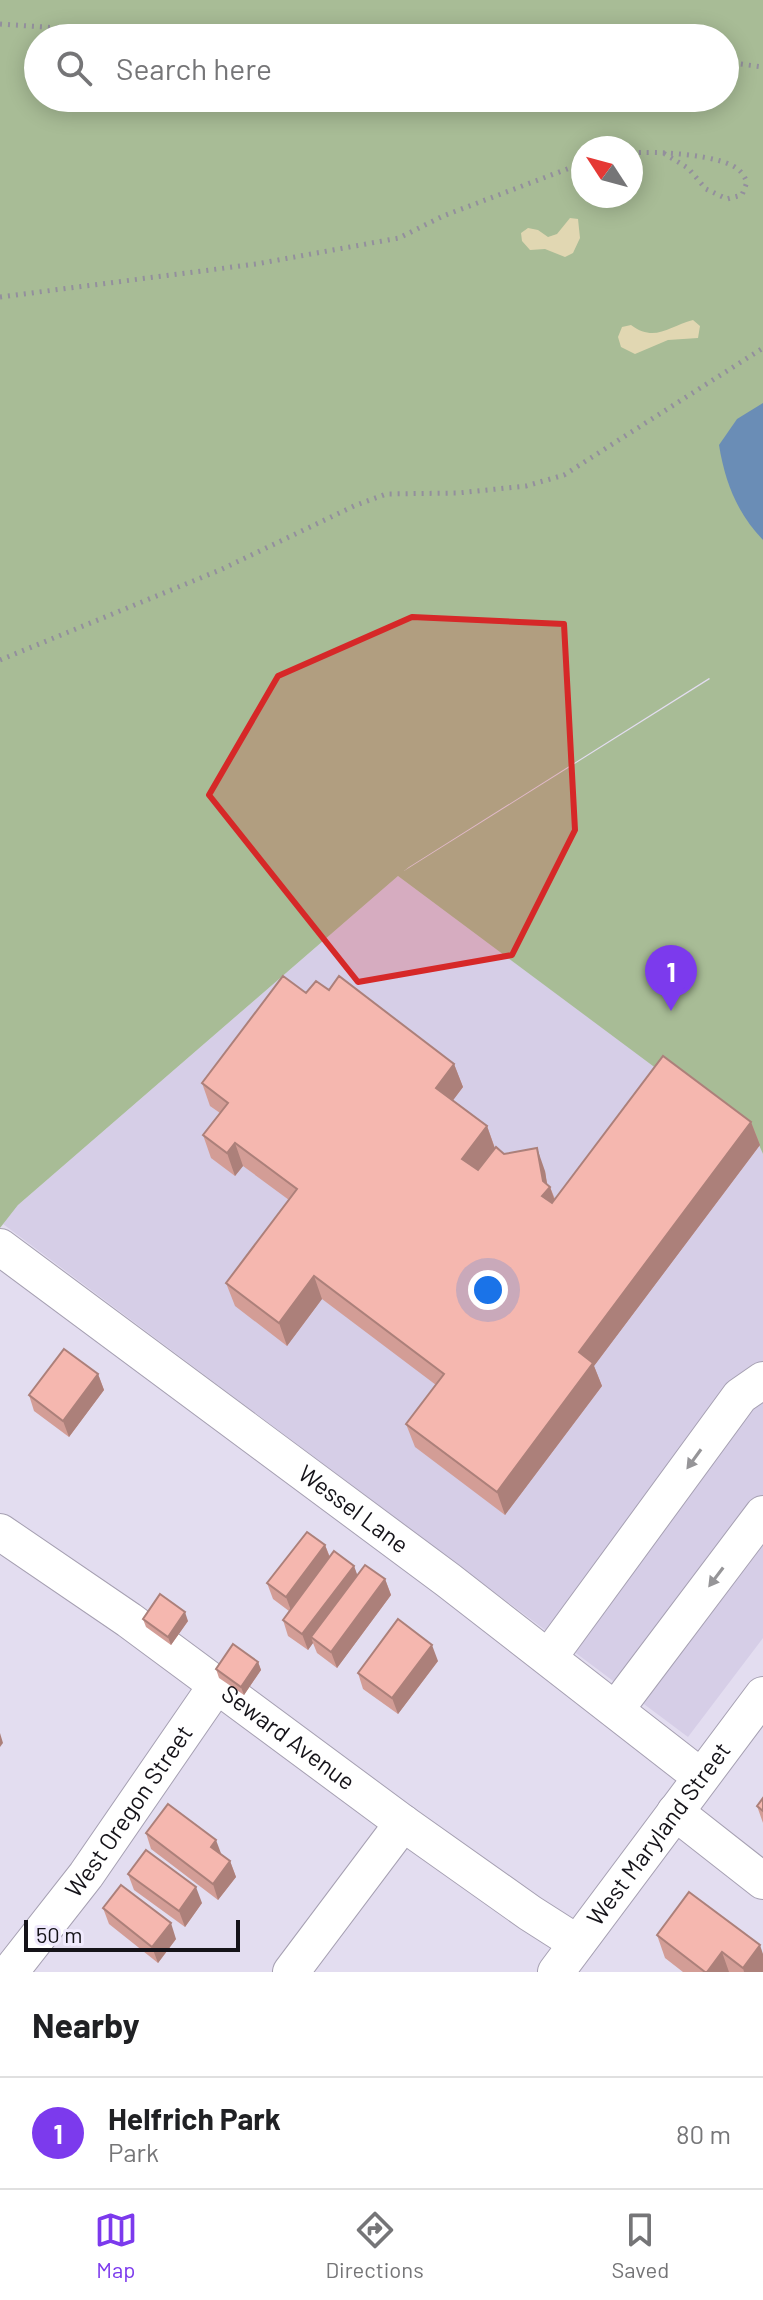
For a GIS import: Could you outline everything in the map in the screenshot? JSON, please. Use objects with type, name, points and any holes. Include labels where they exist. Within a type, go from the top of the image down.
[{"type":"street","name":"Wessel Lane","points":[[0,1247],[549,1657],[701,1777]]},
{"type":"street","points":[[549,1657],[752,1388]]},
{"type":"street","points":[[616,1709],[763,1514]]},
{"type":"street","name":"Seward Avenue","points":[[0,1532],[129,1620],[403,1823],[577,1943]]},
{"type":"street","name":"West Oregon Street","points":[[10,1972],[94,1864],[216,1686]]},
{"type":"street","name":"West Maryland Street","points":[[556,1972],[763,1695]]},
{"type":"street","points":[[675,1812],[763,1881]]},
{"type":"street","points":[[291,1972],[403,1823]]},
{"type":"path","points":[[0,24],[24,26]]},
{"type":"path","points":[[739,64],[763,67]]},
{"type":"path","points":[[643,152],[660,151],[713,159],[739,169],[747,182],[742,195],[727,199],[706,189],[688,168],[660,151]]},
{"type":"path","points":[[0,297],[256,264],[399,238],[443,216],[571,168]]},
{"type":"path","points":[[0,660],[220,570],[354,506],[386,494],[458,493],[526,486],[564,475],[763,348]]},
{"type":"highlighted area","points":[[412,617],[564,624],[575,830],[512,955],[358,982],[209,795],[278,676]]},
{"type":"shaded area","points":[[398,876],[760,1145],[763,1154],[763,1638],[688,1737],[3,1224],[18,1205]]},
{"type":"green space","points":[[0,0],[763,0],[763,1154],[759,1145],[398,876],[18,1205],[0,1228]],"holes":[[[709,678],[710,679],[404,871]]]},
{"type":"sand","points":[[570,218],[578,219],[580,238],[573,253],[565,257],[545,249],[530,250],[522,241],[521,233],[528,228],[548,237],[557,234]]},
{"type":"sand","points":[[693,320],[700,326],[698,338],[668,340],[635,354],[621,347],[618,337],[622,327],[631,325],[647,333],[655,333]]},
{"type":"water","points":[[763,403],[763,540],[746,519],[734,496],[719,445],[737,419]]},
{"type":"building","points":[[283,976],[306,993],[316,981],[329,990],[339,976],[454,1064],[436,1088],[487,1126],[462,1159],[478,1170],[496,1147],[504,1154],[537,1148],[543,1181],[550,1187],[542,1196],[552,1203],[663,1056],[751,1122],[579,1352],[593,1363],[497,1492],[406,1424],[444,1374],[314,1276],[279,1323],[226,1283],[297,1189],[235,1143],[227,1153],[203,1135],[228,1103],[202,1083]]},
{"type":"building","points":[[64,1349],[98,1374],[63,1421],[29,1395]]},
{"type":"building","points":[[307,1532],[325,1545],[286,1597],[267,1583]]},
{"type":"building","points":[[334,1551],[354,1566],[302,1634],[283,1620]]},
{"type":"building","points":[[365,1565],[385,1579],[331,1652],[311,1637]]},
{"type":"building","points":[[160,1594],[185,1612],[168,1637],[143,1619]]},
{"type":"building","points":[[398,1619],[432,1645],[392,1698],[358,1673]]},
{"type":"building","points":[[233,1644],[258,1662],[241,1687],[216,1669]]},
{"type":"building","points":[[168,1804],[216,1840],[211,1847],[230,1861],[213,1884],[146,1833]]},
{"type":"building","points":[[146,1850],[196,1887],[179,1911],[128,1874]]},
{"type":"building","points":[[121,1885],[171,1923],[152,1947],[103,1908]]},
{"type":"building","points":[[689,1892],[760,1945],[743,1968],[722,1952],[705,1972],[657,1935]]},
{"type":"place","name":"Helfrich Park","points":[[671,1011]]}]
